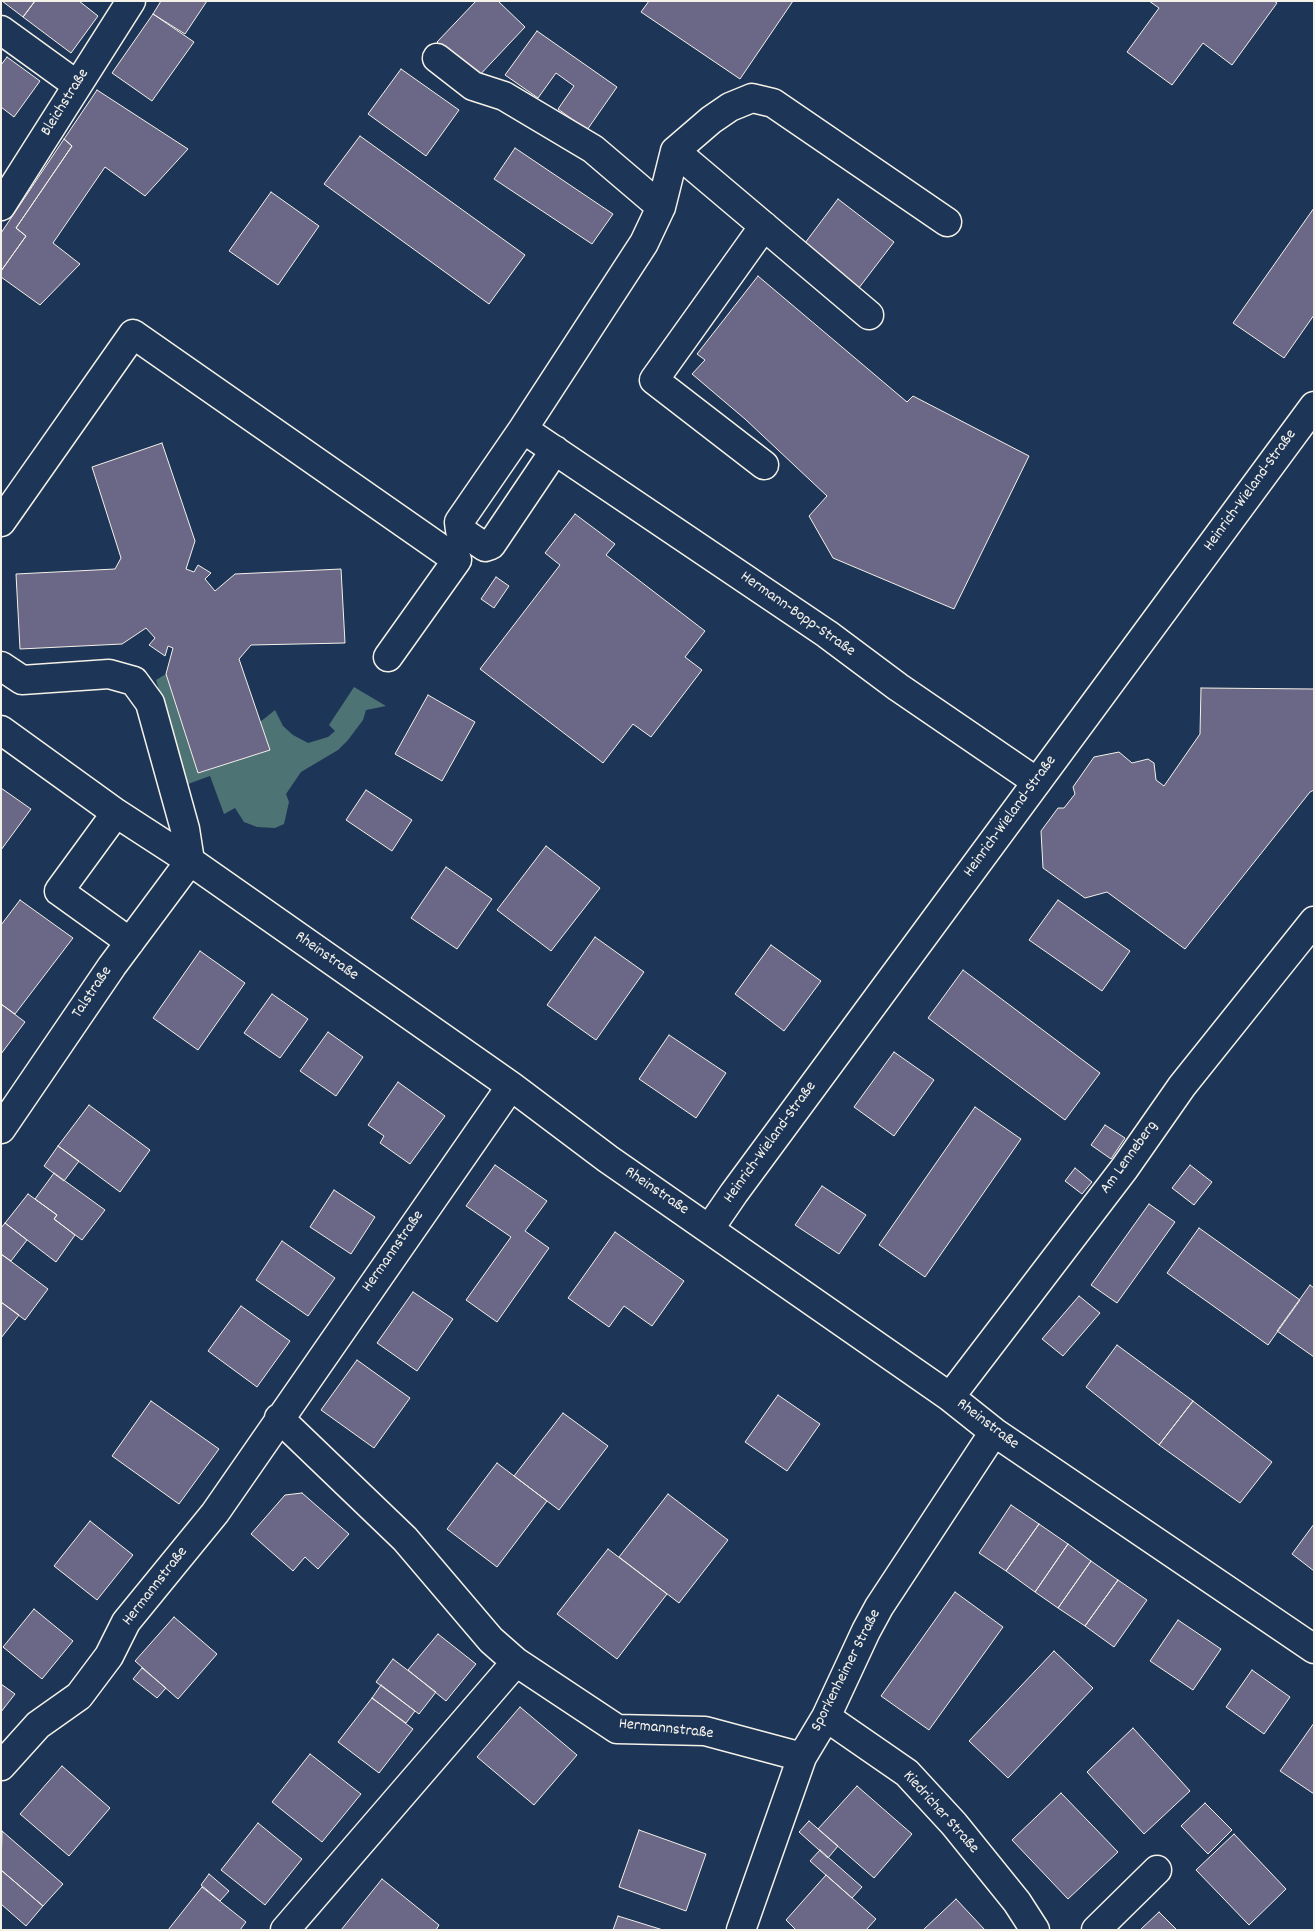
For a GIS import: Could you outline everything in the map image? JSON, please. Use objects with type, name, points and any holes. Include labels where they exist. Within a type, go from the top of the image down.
[{"type":"street","name":"Bleichstraße","points":[[1,206],[131,1]]},
{"type":"street","points":[[1,30],[77,85]]},
{"type":"street","points":[[436,58],[473,86],[504,96],[593,149],[661,207]]},
{"type":"street","points":[[555,450],[490,545],[485,547],[460,530],[459,522],[523,429],[644,243],[661,207],[675,151],[711,120],[730,108],[752,98],[772,103],[947,222]]},
{"type":"street","points":[[675,151],[869,315]]},
{"type":"street","points":[[764,226],[654,380],[764,465]]},
{"type":"street","points":[[1,522],[133,334],[457,560],[388,657]]},
{"type":"street","name":"Heinrich-Wieland-Straße","points":[[710,1228],[1314,406]]},
{"type":"street","name":"Hermann-Bopp-Straße","points":[[523,429],[827,634],[898,687],[1037,782]]},
{"type":"street","points":[[1,666],[22,680],[109,674],[134,681],[150,703],[185,829],[190,861]]},
{"type":"street","name":"Rheinstraße","points":[[1,730],[116,813],[190,861],[511,1086],[608,1159],[710,1228],[950,1397],[994,1432],[1314,1649]]},
{"type":"street","points":[[116,813],[59,891],[130,942]]},
{"type":"street","name":"Talstraße","points":[[1,1128],[130,942],[190,861]]},
{"type":"street","name":"Am Lenneberg","points":[[950,1397],[1124,1169],[1182,1086],[1314,922]]},
{"type":"street","name":"Hermannstraße","points":[[1,1766],[38,1725],[79,1696],[109,1656],[126,1622],[215,1513],[279,1418],[511,1086]]},
{"type":"street","name":"Hermannstraße","points":[[279,1418],[405,1539],[490,1640],[516,1662],[617,1728],[705,1731],[802,1757]]},
{"type":"street","name":"Sporkenheimer Straße","points":[[741,1930],[802,1757],[826,1717],[879,1608],[994,1432]]},
{"type":"street","points":[[286,1930],[516,1662]]},
{"type":"street","name":"Kiedricher Straße","points":[[826,1717],[906,1774],[954,1824],[1016,1902],[1035,1930]]},
{"type":"street","points":[[1096,1930],[1157,1870]]},
{"type":"green space","points":[[166,674],[198,773],[269,750],[260,722],[275,710],[283,726],[293,735],[308,743],[328,737],[335,731],[329,725],[354,687],[386,706],[366,710],[363,720],[338,750],[301,772],[286,794],[289,802],[284,824],[275,828],[257,827],[244,822],[235,808],[224,814],[210,776],[188,784],[156,680]]},
{"type":"building","points":[[2,1],[35,1],[23,17]]},
{"type":"building","points":[[35,1],[79,1],[98,16],[71,53],[23,17]]},
{"type":"building","points":[[161,1],[207,1],[185,34],[153,14]]},
{"type":"building","points":[[476,1],[498,1],[525,27],[476,79],[437,42]]},
{"type":"building","points":[[649,1],[793,1],[740,79],[641,12]]},
{"type":"building","points":[[1149,1],[1274,1],[1277,3],[1232,65],[1203,43],[1172,85],[1127,52],[1159,8]]},
{"type":"building","points":[[153,14],[194,42],[152,101],[112,73]]},
{"type":"building","points":[[537,31],[617,87],[587,130],[558,109],[574,86],[556,73],[538,98],[505,75]]},
{"type":"building","points":[[7,57],[40,81],[14,117],[1,107],[1,65]]},
{"type":"building","points":[[401,69],[459,110],[426,156],[368,114]]},
{"type":"building","points":[[97,90],[188,149],[145,196],[105,167],[53,243],[80,264],[40,305],[1,277],[1,271],[26,236],[16,228],[72,146],[64,139]]},
{"type":"building","points":[[360,136],[525,255],[489,304],[324,184]]},
{"type":"building","points":[[64,139],[72,146],[16,228],[26,236],[1,271],[1,233]]},
{"type":"building","points":[[515,148],[613,214],[592,244],[494,179]]},
{"type":"building","points":[[271,192],[319,226],[278,285],[229,251]]},
{"type":"building","points":[[838,199],[894,242],[855,293],[799,251]]},
{"type":"building","points":[[1314,208],[1314,315],[1284,358],[1233,323]]},
{"type":"building","points":[[758,276],[907,402],[913,396],[1029,456],[954,609],[833,558],[809,516],[827,496],[745,419],[692,374],[705,360],[697,354]]},
{"type":"building","points":[[162,443],[195,541],[186,569],[194,572],[198,565],[211,573],[205,579],[215,591],[235,574],[341,569],[345,643],[251,645],[239,659],[270,750],[198,773],[166,674],[173,648],[168,646],[165,656],[149,645],[155,638],[146,628],[122,644],[20,649],[16,574],[115,569],[121,558],[92,467]]},
{"type":"building","points":[[575,514],[615,544],[606,555],[705,631],[685,657],[702,670],[651,737],[633,724],[603,763],[480,669],[560,565],[545,553]]},
{"type":"building","points":[[496,577],[509,586],[494,608],[481,599]]},
{"type":"building","points":[[1201,688],[1314,689],[1314,790],[1310,792],[1185,949],[1107,892],[1085,898],[1043,868],[1041,831],[1058,808],[1064,808],[1075,794],[1073,787],[1094,757],[1119,752],[1132,763],[1148,759],[1154,763],[1156,780],[1164,786],[1200,734]]},
{"type":"building","points":[[428,695],[475,722],[442,781],[395,754]]},
{"type":"building","points":[[1,788],[31,809],[1,850]]},
{"type":"building","points":[[366,790],[412,820],[392,851],[346,820]]},
{"type":"building","points":[[546,846],[600,888],[551,951],[497,910]]},
{"type":"building","points":[[446,867],[492,899],[457,949],[411,918]]},
{"type":"building","points":[[20,900],[73,938],[15,1014],[1,1004],[1,925]]},
{"type":"building","points":[[1058,900],[1130,951],[1102,991],[1029,940]]},
{"type":"building","points":[[595,937],[644,972],[596,1040],[547,1005]]},
{"type":"building","points":[[771,945],[821,981],[784,1031],[735,994]]},
{"type":"building","points":[[200,951],[245,983],[198,1050],[153,1018]]},
{"type":"building","points":[[963,970],[1100,1073],[1065,1120],[928,1018]]},
{"type":"building","points":[[272,994],[308,1019],[280,1058],[244,1033]]},
{"type":"building","points":[[1,1004],[25,1022],[1,1054]]},
{"type":"building","points":[[328,1032],[363,1057],[336,1096],[300,1071]]},
{"type":"building","points":[[669,1035],[726,1073],[696,1118],[639,1079]]},
{"type":"building","points":[[894,1052],[934,1080],[894,1136],[854,1107]]},
{"type":"building","points":[[398,1082],[445,1116],[410,1164],[380,1143],[384,1136],[368,1125]]},
{"type":"building","points":[[89,1105],[150,1150],[120,1192],[58,1146]]},
{"type":"building","points":[[975,1107],[1021,1139],[925,1277],[879,1245]]},
{"type":"building","points":[[1105,1125],[1125,1138],[1111,1159],[1091,1145]]},
{"type":"building","points":[[58,1146],[79,1161],[64,1181],[44,1166]]},
{"type":"building","points":[[495,1165],[547,1201],[525,1231],[549,1248],[497,1322],[466,1300],[511,1237],[466,1206]]},
{"type":"building","points":[[1190,1165],[1212,1182],[1194,1205],[1172,1188]]},
{"type":"building","points":[[1075,1168],[1092,1182],[1082,1194],[1065,1181]]},
{"type":"building","points":[[54,1173],[105,1210],[82,1240],[54,1219],[57,1215],[35,1199]]},
{"type":"building","points":[[822,1186],[866,1215],[839,1254],[795,1225]]},
{"type":"building","points":[[334,1190],[375,1217],[351,1254],[310,1227]]},
{"type":"building","points":[[28,1194],[57,1215],[54,1219],[75,1235],[56,1262],[5,1223]]},
{"type":"building","points":[[1149,1204],[1175,1222],[1117,1303],[1091,1285]]},
{"type":"building","points":[[5,1223],[27,1240],[11,1261],[1,1254],[1,1228]]},
{"type":"building","points":[[1199,1228],[1300,1300],[1268,1345],[1167,1273]]},
{"type":"building","points":[[615,1232],[684,1281],[652,1326],[624,1306],[609,1327],[568,1298]]},
{"type":"building","points":[[282,1241],[335,1278],[308,1316],[256,1280]]},
{"type":"building","points":[[1,1254],[48,1289],[25,1320],[1,1302]]},
{"type":"building","points":[[1310,1285],[1314,1288],[1314,1357],[1277,1331]]},
{"type":"building","points":[[413,1292],[453,1319],[417,1371],[377,1343]]},
{"type":"building","points":[[1079,1296],[1100,1313],[1063,1356],[1042,1339]]},
{"type":"building","points":[[1,1302],[19,1315],[1,1338]]},
{"type":"building","points":[[241,1306],[290,1341],[257,1387],[208,1351]]},
{"type":"building","points":[[1117,1345],[1193,1401],[1159,1445],[1086,1387]]},
{"type":"building","points":[[357,1360],[410,1398],[374,1448],[321,1410]]},
{"type":"building","points":[[778,1395],[820,1424],[787,1471],[745,1442]]},
{"type":"building","points":[[151,1401],[219,1449],[179,1504],[112,1456]]},
{"type":"building","points":[[1193,1401],[1272,1462],[1240,1503],[1159,1445]]},
{"type":"building","points":[[563,1413],[608,1446],[559,1510],[514,1476]]},
{"type":"building","points":[[497,1463],[547,1501],[497,1567],[447,1529]]},
{"type":"building","points":[[302,1493],[349,1534],[318,1569],[305,1557],[293,1571],[251,1534],[285,1495]]},
{"type":"building","points":[[668,1494],[728,1540],[679,1603],[619,1557]]},
{"type":"building","points":[[1011,1505],[1039,1524],[1006,1571],[979,1553]]},
{"type":"building","points":[[90,1521],[133,1555],[97,1600],[54,1566]]},
{"type":"building","points":[[1039,1524],[1068,1544],[1035,1592],[1006,1571]]},
{"type":"building","points":[[1314,1524],[1314,1571],[1292,1554]]},
{"type":"building","points":[[1068,1544],[1091,1561],[1058,1608],[1035,1592]]},
{"type":"building","points":[[608,1549],[667,1594],[617,1659],[557,1614]]},
{"type":"building","points":[[1091,1561],[1118,1580],[1085,1626],[1058,1608]]},
{"type":"building","points":[[1118,1580],[1147,1600],[1114,1647],[1085,1626]]},
{"type":"building","points":[[955,1592],[1003,1627],[929,1730],[881,1696]]},
{"type":"building","points":[[34,1609],[73,1641],[42,1679],[3,1647]]},
{"type":"building","points":[[174,1617],[217,1654],[178,1699],[135,1661]]},
{"type":"building","points":[[1178,1620],[1221,1649],[1193,1690],[1150,1661]]},
{"type":"building","points":[[438,1634],[476,1664],[446,1701],[408,1670]]},
{"type":"building","points":[[1054,1651],[1093,1688],[1008,1778],[969,1741]]},
{"type":"building","points":[[393,1659],[436,1692],[419,1714],[376,1682]]},
{"type":"building","points":[[142,1668],[166,1688],[157,1698],[133,1679]]},
{"type":"building","points":[[1252,1670],[1290,1697],[1264,1734],[1226,1707]]},
{"type":"building","points":[[1,1684],[15,1694],[1,1712]]},
{"type":"building","points":[[381,1685],[415,1711],[406,1723],[372,1698]]},
{"type":"building","points":[[372,1698],[413,1729],[379,1773],[338,1742]]},
{"type":"building","points":[[520,1707],[577,1755],[534,1805],[477,1757]]},
{"type":"building","points":[[1314,1723],[1314,1794],[1280,1771]]},
{"type":"building","points":[[1133,1728],[1190,1791],[1144,1834],[1087,1772]]},
{"type":"building","points":[[310,1754],[361,1794],[322,1842],[272,1802]]},
{"type":"building","points":[[62,1766],[110,1808],[69,1856],[20,1814]]},
{"type":"building","points":[[857,1786],[912,1834],[874,1878],[818,1829]]},
{"type":"building","points":[[1061,1793],[1118,1852],[1068,1899],[1012,1840]]},
{"type":"building","points":[[1205,1803],[1232,1830],[1208,1854],[1181,1826]]},
{"type":"building","points":[[809,1821],[838,1846],[828,1858],[799,1832]]},
{"type":"building","points":[[258,1823],[302,1859],[265,1905],[221,1870]]},
{"type":"building","points":[[639,1830],[706,1854],[686,1911],[619,1887]]},
{"type":"building","points":[[2,1831],[63,1884],[43,1906],[1,1870]]},
{"type":"building","points":[[1234,1834],[1286,1889],[1249,1925],[1196,1870]]},
{"type":"building","points":[[820,1850],[862,1887],[852,1898],[810,1861]]},
{"type":"building","points":[[1,1870],[43,1906],[26,1926],[1,1904]]},
{"type":"building","points":[[209,1874],[229,1891],[220,1901],[201,1885]]},
{"type":"building","points":[[826,1875],[876,1919],[866,1930],[796,1930],[786,1920]]},
{"type":"building","points":[[382,1879],[439,1925],[436,1930],[341,1930]]},
{"type":"building","points":[[202,1887],[246,1922],[240,1930],[168,1930]]},
{"type":"building","points":[[956,1899],[985,1930],[923,1930]]},
{"type":"building","points":[[1159,1912],[1177,1930],[1140,1930]]},
{"type":"building","points":[[618,1916],[663,1930],[613,1930]]}]
